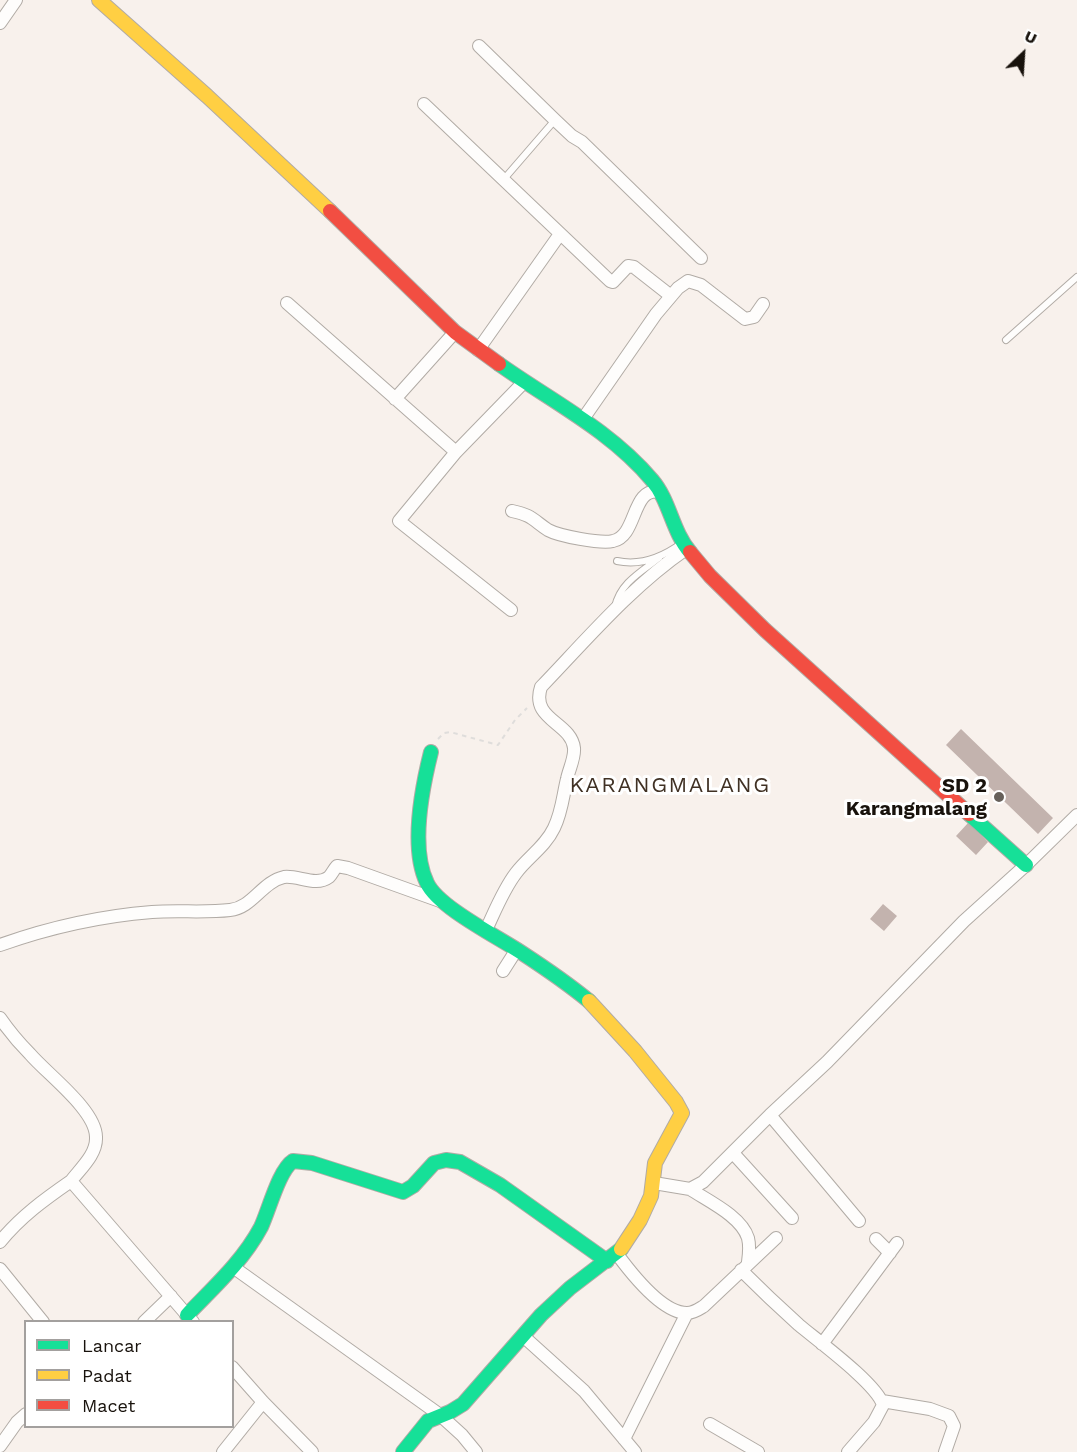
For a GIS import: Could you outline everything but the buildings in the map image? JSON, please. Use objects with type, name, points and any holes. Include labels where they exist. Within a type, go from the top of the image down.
[{"type":"street","points":[[0,23],[16,0]]},
{"type":"street","points":[[99,0],[312,193],[455,332],[524,382],[583,419],[633,459],[662,494],[684,546],[765,630],[1026,865]]},
{"type":"street","points":[[479,46],[572,136],[582,141],[701,258]]},
{"type":"street","points":[[424,104],[610,281],[614,282],[628,266],[634,267],[671,296]]},
{"type":"street","points":[[478,350],[560,234]]},
{"type":"street","points":[[583,419],[671,296],[688,281],[701,285],[746,319],[754,317],[763,304]]},
{"type":"street","points":[[287,303],[456,452]]},
{"type":"street","points":[[395,399],[455,332]]},
{"type":"street","points":[[511,610],[399,520],[456,452],[524,382]]},
{"type":"street","points":[[512,511],[527,514],[560,535],[610,542],[622,537],[644,494],[652,490],[662,494]]},
{"type":"street","points":[[486,930],[515,874],[542,847],[552,832],[560,812],[574,756],[573,742],[544,712],[538,700],[541,687],[615,609],[684,546]]},
{"type":"street","points":[[402,1452],[428,1421],[463,1404],[559,1297],[612,1258],[640,1220],[651,1196],[655,1163],[680,1119],[681,1109],[600,1011],[573,988],[444,902],[432,891],[427,883],[422,858],[420,811],[431,752]]},
{"type":"street","points":[[690,1189],[699,1185],[733,1154],[770,1115],[827,1062],[964,921],[1077,815]]},
{"type":"street","points":[[0,945],[34,933],[125,915],[186,910],[232,910],[252,900],[270,883],[286,877],[314,881],[328,878],[335,867],[342,867],[444,902]]},
{"type":"street","points":[[503,970],[517,949]]},
{"type":"street","points":[[0,1018],[31,1056],[79,1104],[94,1126],[97,1139],[93,1153],[71,1181],[26,1214],[0,1242]]},
{"type":"street","points":[[770,1115],[859,1221]]},
{"type":"street","points":[[733,1154],[792,1218]]},
{"type":"street","points":[[71,1181],[190,1318],[256,1236],[286,1167],[296,1160],[308,1162],[365,1183],[403,1192],[411,1188],[428,1168],[437,1162],[456,1161],[476,1170],[612,1258],[674,1310],[687,1313],[697,1311],[704,1306],[776,1238]]},
{"type":"street","points":[[654,1183],[690,1189],[725,1213],[744,1230],[749,1245],[745,1266]]},
{"type":"street","points":[[822,1344],[893,1248],[876,1239]]},
{"type":"street","points":[[745,1266],[822,1344],[868,1384],[882,1401],[883,1407],[878,1416],[848,1452]]},
{"type":"street","points":[[233,1267],[440,1415],[462,1435],[476,1452]]},
{"type":"street","points":[[0,1269],[41,1320]]},
{"type":"street","points":[[146,1320],[171,1296]]},
{"type":"street","points":[[624,1439],[687,1313]]},
{"type":"street","points":[[523,1336],[584,1391],[635,1452]]},
{"type":"street","points":[[234,1369],[312,1452]]},
{"type":"street","points":[[882,1401],[930,1408],[949,1416],[954,1426],[945,1452]]},
{"type":"street","points":[[223,1452],[263,1402]]},
{"type":"street","points":[[0,1446],[24,1416]]},
{"type":"street","points":[[710,1424],[758,1452]]},
{"type":"lane","points":[[504,179],[555,120]]},
{"type":"lane","points":[[1006,340],[1077,277]]},
{"type":"lane","points":[[615,609],[617,597],[630,579],[660,557],[684,546]]},
{"type":"lane","points":[[617,561],[628,563],[660,557]]},
{"type":"path","points":[[431,752],[437,740],[447,732],[498,744],[515,720],[538,700]]},
{"type":"traffic: fast","points":[[499,364],[599,431],[636,462],[658,488],[679,535],[690,552]]},
{"type":"traffic: fast","points":[[431,752],[421,800],[418,836],[422,869],[427,883],[443,902],[539,964],[589,1001]]},
{"type":"traffic: fast","points":[[969,814],[1026,865]]},
{"type":"traffic: fast","points":[[187,1315],[246,1251],[261,1227],[283,1173],[293,1161],[312,1163],[403,1192],[413,1186],[434,1163],[446,1160],[460,1162],[500,1185],[607,1261]]},
{"type":"traffic: fast","points":[[403,1452],[428,1421],[463,1404],[541,1315],[570,1288],[621,1249]]},
{"type":"traffic: slow","points":[[99,0],[207,96],[330,211]]},
{"type":"traffic: slow","points":[[589,1001],[635,1051],[676,1102],[682,1113],[655,1163],[651,1196],[640,1220],[621,1249]]},
{"type":"traffic: jam","points":[[330,211],[455,332],[499,364]]},
{"type":"traffic: jam","points":[[690,552],[710,576],[765,630],[969,814]]},
{"type":"place","name":"SD 2 Karangmalang","points":[[999,797]]},
{"type":"district","name":"KARANGMALANG","points":[[670,786]]}]
